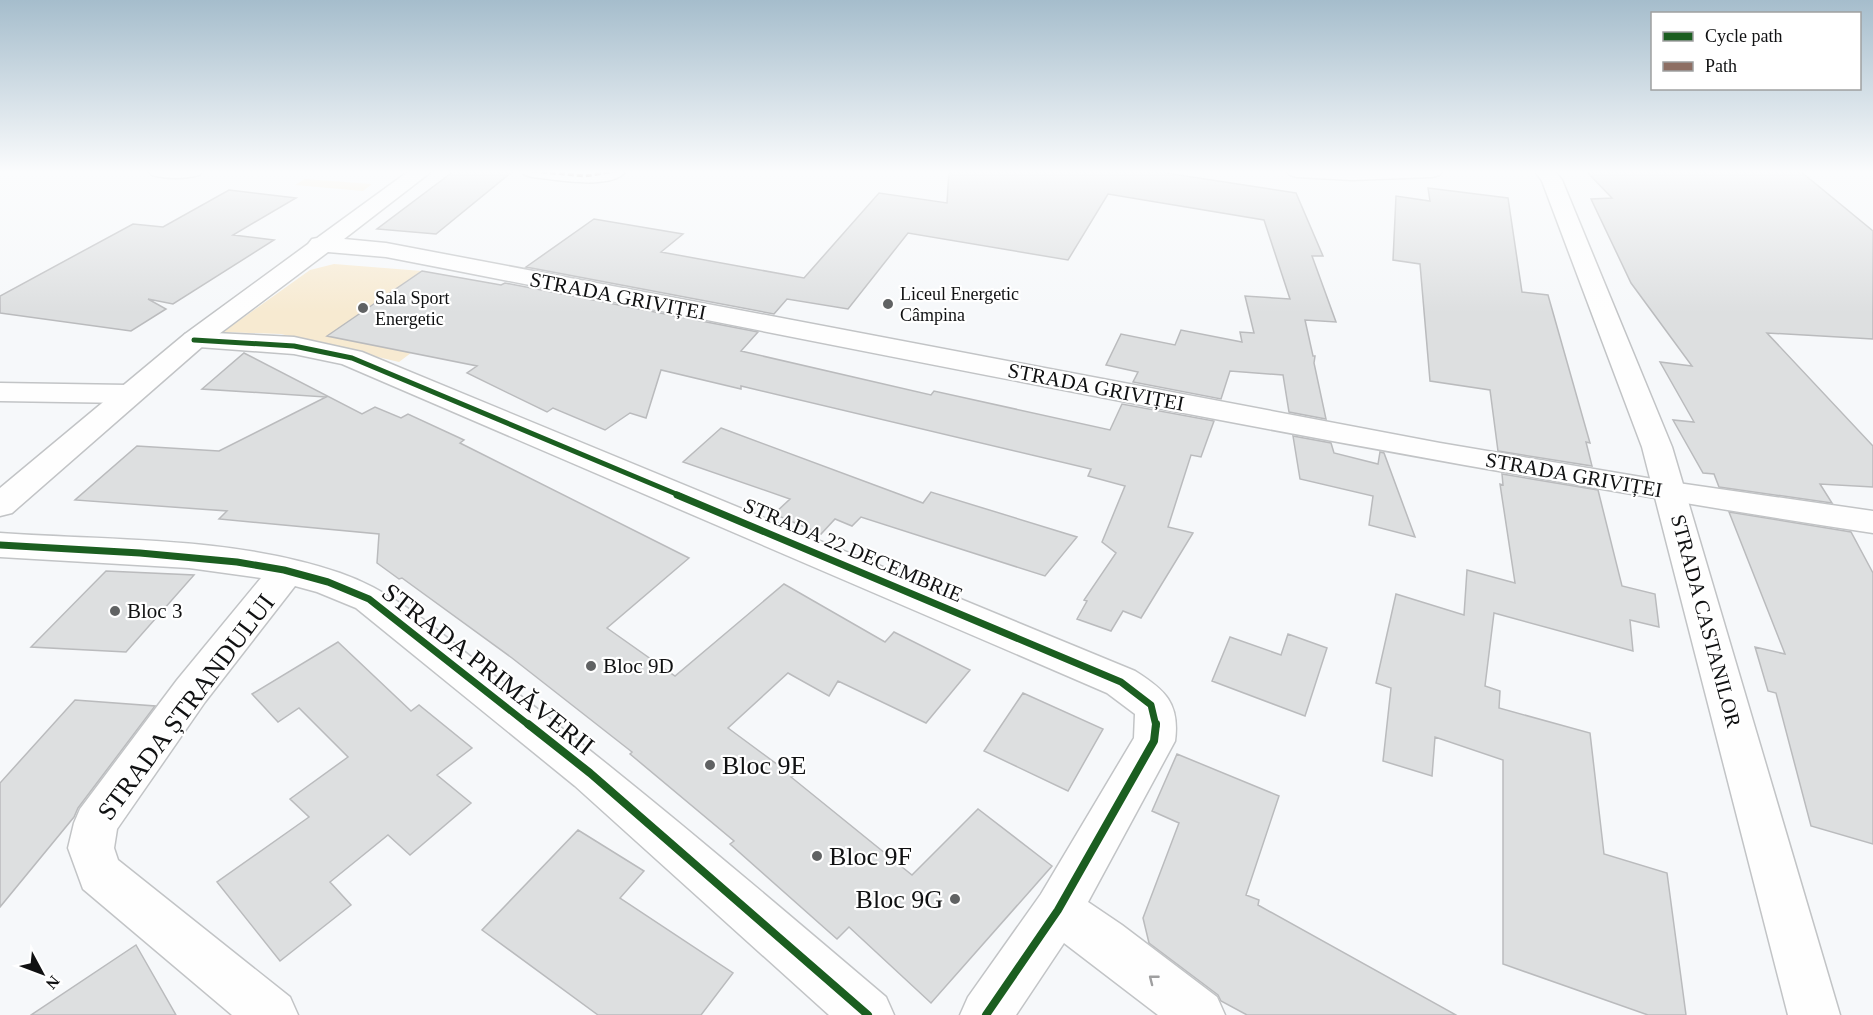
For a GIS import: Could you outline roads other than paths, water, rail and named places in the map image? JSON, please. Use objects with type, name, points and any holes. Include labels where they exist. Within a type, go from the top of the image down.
[{"type":"street","points":[[0,505],[194,340],[356,218]]},
{"type":"street","name":"STRADA CASTANILOR","points":[[1567,218],[1657,447],[1671,492],[1683,543],[1814,1015]]},
{"type":"street","name":"STRADA GRIVIȚEI","points":[[320,244],[386,250],[1440,453],[1671,492],[1873,522]]},
{"type":"street","name":"STRADA 22 DECEMBRIE","points":[[194,340],[284,343],[322,349],[352,358],[1121,682],[1138,693],[1151,705],[1158,719],[1154,741],[1058,910],[986,1015]]},
{"type":"street","points":[[0,392],[128,394]]},
{"type":"street","name":"STRADA PRIMĂVERII","points":[[0,545],[214,559],[287,572],[340,585],[369,599],[590,773],[868,1015]]},
{"type":"street","name":"STRADA ȘTRANDULUI","points":[[272,1015],[100,874],[92,848],[96,823],[147,750],[219,655],[287,572]]},
{"type":"street","points":[[1058,910],[1105,942],[1199,1015]]},
{"type":"place","name":"Liceul Energetic Câmpina","points":[[888,304]]},
{"type":"place","name":"Sala Sport Energetic","points":[[363,308]]},
{"type":"place","name":"Bloc 3","points":[[115,611]]},
{"type":"place","name":"Bloc 9D","points":[[591,666]]},
{"type":"place","name":"Bloc 9E","points":[[710,765]]},
{"type":"place","name":"Bloc 9F","points":[[817,856]]},
{"type":"place","name":"Bloc 9G","points":[[955,899]]}]
